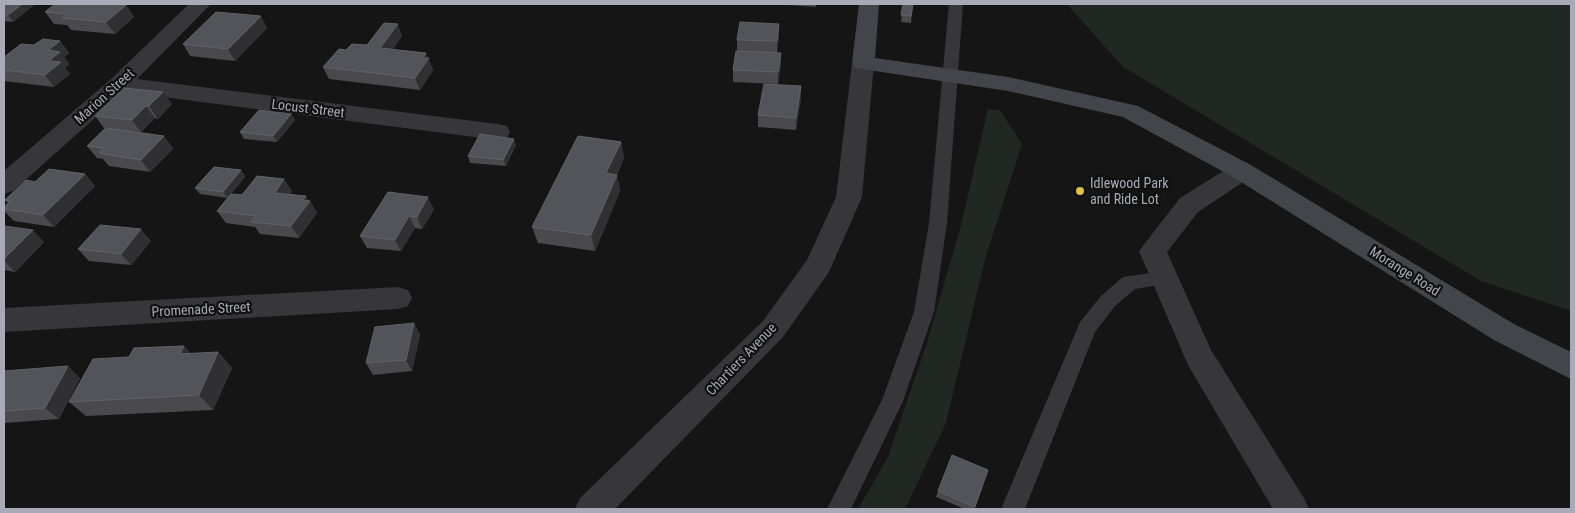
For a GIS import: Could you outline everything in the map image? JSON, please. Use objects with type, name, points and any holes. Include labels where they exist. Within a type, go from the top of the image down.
[{"type":"street","name":"Marion Street","points":[[4,185],[119,84],[201,4]]},
{"type":"street","points":[[862,63],[869,4]]},
{"type":"street","name":"Morange Road","points":[[862,63],[1008,84],[1130,111],[1242,171],[1504,332],[1571,366]]},
{"type":"street","name":"Chartiers Avenue","points":[[592,509],[773,329],[819,265],[849,197],[862,63]]},
{"type":"street","name":"Locust Street","points":[[119,84],[498,132]]},
{"type":"street","points":[[1242,171],[1189,205],[1153,251],[1199,356],[1292,509]]},
{"type":"street","name":"Promenade Street","points":[[4,320],[398,298]]},
{"type":"lane","points":[[840,509],[892,401],[924,312],[938,223],[956,4]]},
{"type":"lane","points":[[1013,509],[1087,328],[1108,301],[1130,282],[1164,278]]},
{"type":"shaded area","points":[[1067,4],[1571,4],[1571,311],[1481,281],[1123,67]]},
{"type":"shaded area","points":[[988,109],[1000,110],[1022,144],[985,259],[946,423],[905,509],[858,509],[888,457],[927,343],[961,225]]},
{"type":"building","points":[[4,4],[22,4],[8,15],[4,15]]},
{"type":"building","points":[[55,4],[126,5],[106,22],[62,18],[67,14],[45,12]]},
{"type":"building","points":[[903,4],[913,4],[911,16],[901,15]]},
{"type":"building","points":[[216,12],[261,16],[228,49],[183,44]]},
{"type":"building","points":[[740,22],[779,24],[777,41],[737,40]]},
{"type":"building","points":[[384,23],[398,24],[380,48],[426,53],[423,58],[429,58],[415,78],[323,67],[339,49],[346,50],[352,44],[367,45]]},
{"type":"building","points":[[43,39],[60,41],[48,50],[60,52],[49,61],[61,62],[45,75],[4,70],[4,57],[21,44],[34,45]]},
{"type":"building","points":[[736,51],[781,53],[778,72],[733,70]]},
{"type":"building","points":[[764,84],[801,86],[796,118],[758,115]]},
{"type":"building","points":[[124,88],[163,92],[132,120],[95,116]]},
{"type":"building","points":[[259,110],[291,114],[273,136],[240,132]]},
{"type":"building","points":[[106,128],[164,136],[141,160],[99,153],[104,148],[87,146]]},
{"type":"building","points":[[480,134],[514,139],[503,160],[468,156]]},
{"type":"building","points":[[578,136],[621,142],[606,173],[617,175],[591,235],[532,227]]},
{"type":"building","points":[[214,167],[241,170],[223,192],[195,188]]},
{"type":"building","points":[[49,169],[85,174],[43,215],[4,209],[11,201],[5,200],[26,180],[35,182]]},
{"type":"building","points":[[257,176],[284,179],[275,193],[306,196],[303,200],[310,201],[291,226],[251,222],[256,216],[217,211],[231,194],[242,195]]},
{"type":"building","points":[[388,192],[428,197],[417,217],[409,216],[395,240],[360,236]]},
{"type":"building","points":[[100,225],[141,229],[121,254],[78,249]]},
{"type":"building","points":[[4,226],[33,230],[4,259]]},
{"type":"building","points":[[414,323],[406,360],[366,363],[375,327]]},
{"type":"building","points":[[184,346],[180,354],[218,352],[199,395],[69,402],[93,359],[129,357],[134,348]]},
{"type":"building","points":[[68,366],[45,408],[4,411],[4,371]]},
{"type":"building","points":[[952,455],[988,470],[975,507],[938,491]]},
{"type":"place","name":"Idlewood Park and Ride Lot","points":[[1080,191]]}]
